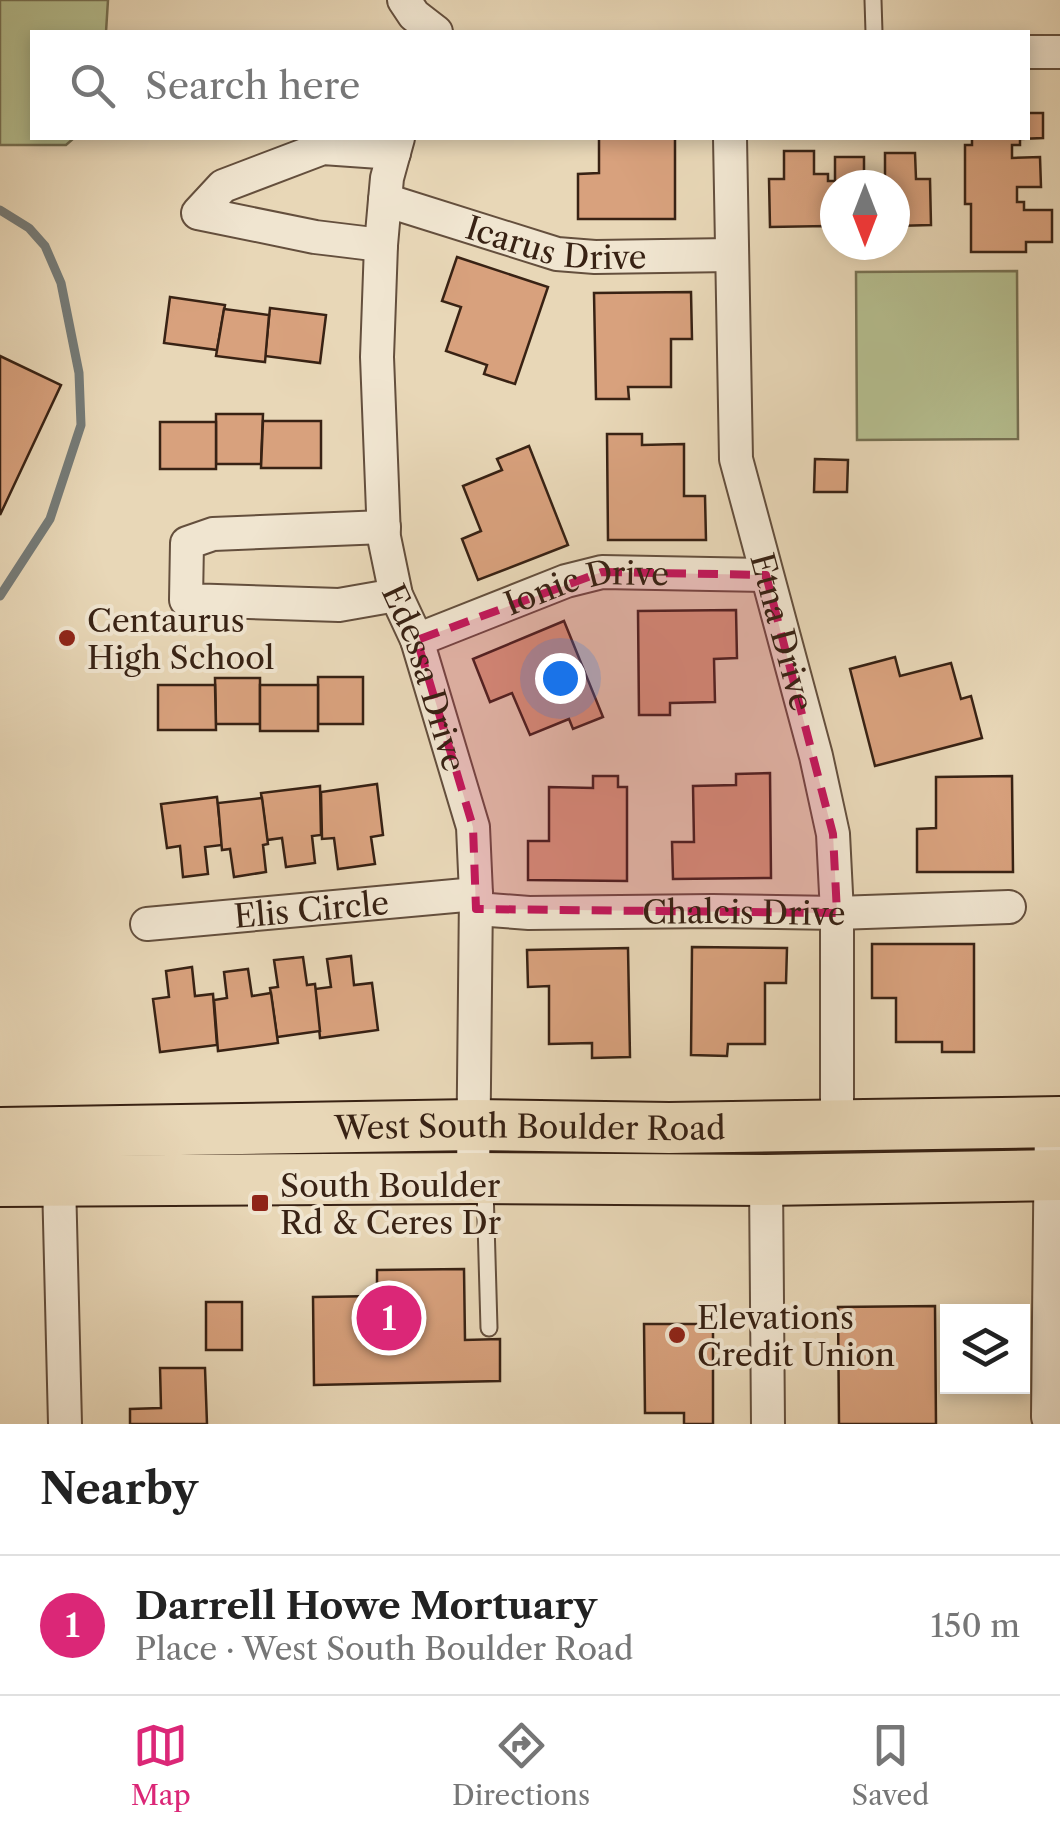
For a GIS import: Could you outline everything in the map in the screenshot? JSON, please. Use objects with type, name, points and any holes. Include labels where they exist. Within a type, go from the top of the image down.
[{"type":"main road","name":"West South Boulder Road","points":[[0,1133],[473,1125],[670,1128],[1055,1122]]},
{"type":"main road","name":"West South Boulder Road","points":[[0,1181],[766,1180],[1055,1174]]},
{"type":"street","points":[[404,0],[414,15],[433,30]]},
{"type":"street","points":[[1030,52],[1060,52]]},
{"type":"street","name":"Etna Drive","points":[[730,140],[736,460],[816,756],[833,834],[837,1125]]},
{"type":"street","name":"Icarus Drive","points":[[381,245],[314,237],[198,214],[223,186],[324,148],[391,167],[558,254],[731,255]]},
{"type":"street","name":"Edessa Drive","points":[[391,167],[381,245],[376,357],[384,538],[396,594],[417,640],[472,827],[476,902],[473,1125],[479,1178]]},
{"type":"street","points":[[384,527],[212,534],[187,544],[186,600],[339,604],[396,594]]},
{"type":"street","name":"Ionic Drive","points":[[417,640],[566,581],[602,572],[766,575]]},
{"type":"street","name":"Chalcis Drive","points":[[476,902],[530,913],[837,913],[1009,907]]},
{"type":"street","name":"Elis Circle","points":[[147,924],[476,902]]},
{"type":"street","points":[[1050,1424],[1055,1122]]},
{"type":"street","points":[[766,1180],[768,1424]]},
{"type":"street","points":[[59,1181],[65,1424]]},
{"type":"lane","points":[[873,0],[874,30]]},
{"type":"lane","points":[[479,1178],[489,1328]]},
{"type":"highlighted area","points":[[602,572],[766,575],[833,834],[837,913],[476,909],[473,827],[417,640]]},
{"type":"green space","points":[[0,0],[108,0],[106,30],[30,30],[30,140],[72,140],[66,145],[0,145]]},
{"type":"green space","points":[[1017,271],[1018,439],[857,440],[856,272]]},
{"type":"building","points":[[1030,113],[1043,113],[1043,138],[1030,139]]},
{"type":"building","points":[[599,140],[675,140],[675,219],[578,219],[578,174],[599,173]]},
{"type":"building","points":[[972,140],[1020,140],[1020,145],[1012,145],[1012,158],[1040,157],[1041,187],[1017,187],[1017,202],[1024,202],[1024,210],[1052,210],[1052,242],[1026,242],[1026,252],[971,252],[971,204],[965,204],[965,145],[972,145]]},
{"type":"building","points":[[784,151],[814,151],[814,174],[820,174],[820,226],[770,227],[769,179],[784,179]]},
{"type":"building","points":[[885,153],[915,153],[916,179],[930,179],[931,225],[910,226],[910,170],[885,170]]},
{"type":"building","points":[[835,157],[864,157],[864,170],[835,170]]},
{"type":"building","points":[[457,257],[548,287],[515,384],[484,374],[487,365],[446,351],[461,307],[442,301]]},
{"type":"building","points":[[691,292],[692,339],[671,339],[671,387],[628,387],[629,399],[596,399],[594,293]]},
{"type":"building","points":[[170,297],[225,305],[217,350],[164,343]]},
{"type":"building","points":[[270,308],[326,315],[320,363],[265,356]]},
{"type":"building","points":[[224,309],[269,315],[265,362],[216,356]]},
{"type":"building","points":[[0,356],[61,385],[0,515]]},
{"type":"building","points":[[216,414],[263,414],[261,464],[216,464]]},
{"type":"building","points":[[263,421],[321,421],[321,468],[261,468]]},
{"type":"building","points":[[160,422],[216,422],[216,469],[160,469]]},
{"type":"building","points":[[607,434],[642,434],[642,445],[684,444],[684,496],[705,496],[706,540],[608,540]]},
{"type":"building","points":[[529,446],[568,545],[478,580],[462,539],[481,531],[463,486],[502,470],[497,459]]},
{"type":"building","points":[[815,459],[848,460],[847,492],[814,492]]},
{"type":"building","points":[[736,610],[737,658],[714,659],[715,702],[670,703],[670,715],[639,715],[638,611]]},
{"type":"building","points":[[564,621],[603,717],[573,729],[569,719],[530,735],[512,693],[490,702],[473,659]]},
{"type":"building","points":[[895,657],[900,676],[951,663],[961,699],[971,696],[982,738],[875,766],[850,669]]},
{"type":"building","points":[[318,677],[363,677],[363,724],[318,724]]},
{"type":"building","points":[[215,678],[260,678],[260,724],[216,724]]},
{"type":"building","points":[[158,685],[215,685],[216,730],[158,730]]},
{"type":"building","points":[[260,685],[318,685],[318,731],[260,731]]},
{"type":"building","points":[[770,773],[771,878],[673,879],[672,842],[694,842],[693,786],[736,785],[736,774]]},
{"type":"building","points":[[593,776],[618,776],[618,787],[627,787],[627,881],[528,880],[528,841],[549,841],[549,787],[593,788]]},
{"type":"building","points":[[1012,776],[1013,872],[917,872],[917,829],[936,828],[936,777]]},
{"type":"building","points":[[377,784],[383,835],[371,837],[375,864],[338,869],[334,838],[322,839],[321,792]]},
{"type":"building","points":[[320,786],[321,835],[312,836],[315,863],[286,867],[282,838],[267,840],[261,793]]},
{"type":"building","points":[[217,797],[222,845],[205,847],[208,874],[183,877],[180,846],[167,848],[161,804]]},
{"type":"building","points":[[262,798],[268,844],[263,845],[266,872],[234,877],[230,849],[222,850],[218,803]]},
{"type":"building","points":[[872,944],[974,944],[974,1052],[942,1052],[942,1042],[896,1042],[896,998],[872,998]]},
{"type":"building","points":[[692,947],[787,948],[786,983],[765,983],[765,1044],[728,1044],[727,1056],[691,1055]]},
{"type":"building","points":[[628,948],[630,1057],[592,1058],[592,1043],[549,1044],[549,986],[528,987],[527,950]]},
{"type":"building","points":[[351,956],[354,985],[372,983],[378,1030],[320,1038],[315,989],[331,987],[327,959]]},
{"type":"building","points":[[303,957],[307,985],[315,984],[320,1031],[277,1037],[270,988],[278,987],[274,960]]},
{"type":"building","points":[[192,967],[195,996],[213,994],[217,1045],[160,1052],[153,999],[169,997],[166,971]]},
{"type":"building","points":[[248,969],[252,996],[271,993],[278,1043],[218,1051],[214,1000],[227,998],[224,972]]},
{"type":"building","points":[[464,1269],[465,1340],[500,1339],[500,1381],[314,1385],[313,1297],[377,1296],[377,1270]]},
{"type":"building","points":[[206,1302],[242,1302],[242,1350],[206,1350]]},
{"type":"building","points":[[935,1306],[936,1424],[839,1424],[838,1307]]},
{"type":"building","points":[[644,1324],[713,1324],[713,1424],[684,1424],[684,1413],[645,1413]]},
{"type":"building","points":[[160,1368],[205,1368],[207,1424],[130,1424],[130,1409],[161,1408]]},
{"type":"waterway","points":[[0,210],[29,228],[45,246],[61,283],[79,373],[81,425],[50,519],[0,596]]},
{"type":"place","name":"Centaurus High School","points":[[67,638]]},
{"type":"place","name":"South Boulder Rd & Ceres Dr","points":[[260,1203]]},
{"type":"place","name":"Darrell Howe Mortuary","points":[[389,1318]]},
{"type":"place","name":"Elevations Credit Union","points":[[677,1335]]}]
